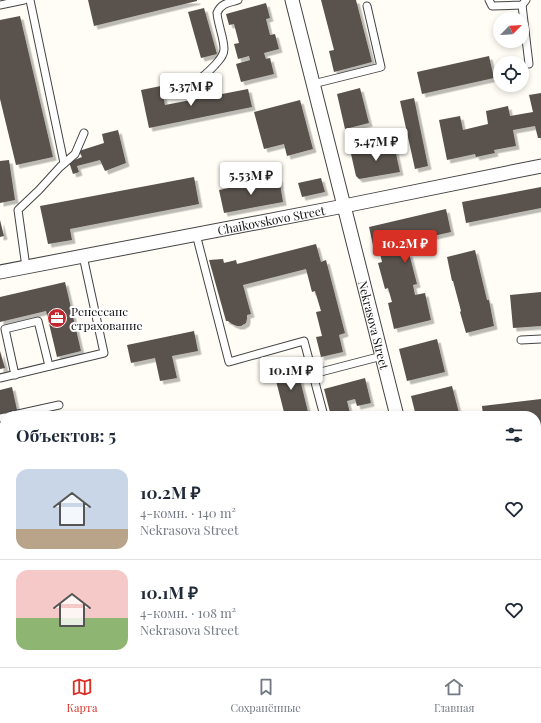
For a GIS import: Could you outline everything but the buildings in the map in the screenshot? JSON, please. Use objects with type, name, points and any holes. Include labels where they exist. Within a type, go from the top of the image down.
[{"type":"street","name":"Nekrasova Street","points":[[292,0],[396,411]]},
{"type":"street","name":"Chaikovskovo Street","points":[[0,272],[344,206],[541,166]]},
{"type":"lane","points":[[0,5],[24,0]]},
{"type":"lane","points":[[30,0],[64,164]]},
{"type":"lane","points":[[167,88],[192,84],[198,81],[204,77],[222,58],[224,48],[217,13],[223,4],[238,0]]},
{"type":"lane","points":[[491,2],[524,2],[528,56]]},
{"type":"lane","points":[[313,84],[381,67],[367,6]]},
{"type":"lane","points":[[26,266],[18,210],[75,154],[84,133]]},
{"type":"lane","points":[[196,234],[229,362],[304,341],[323,411]]},
{"type":"lane","points":[[0,378],[104,354],[83,256]]},
{"type":"lane","points":[[15,375],[5,329],[38,321],[49,366]]},
{"type":"lane","points":[[521,340],[541,339]]},
{"type":"lane","points":[[313,374],[382,356]]},
{"type":"lane","points":[[31,411],[59,405]]},
{"type":"place","name":"Ренессанс страхование","points":[[57,318]]}]
